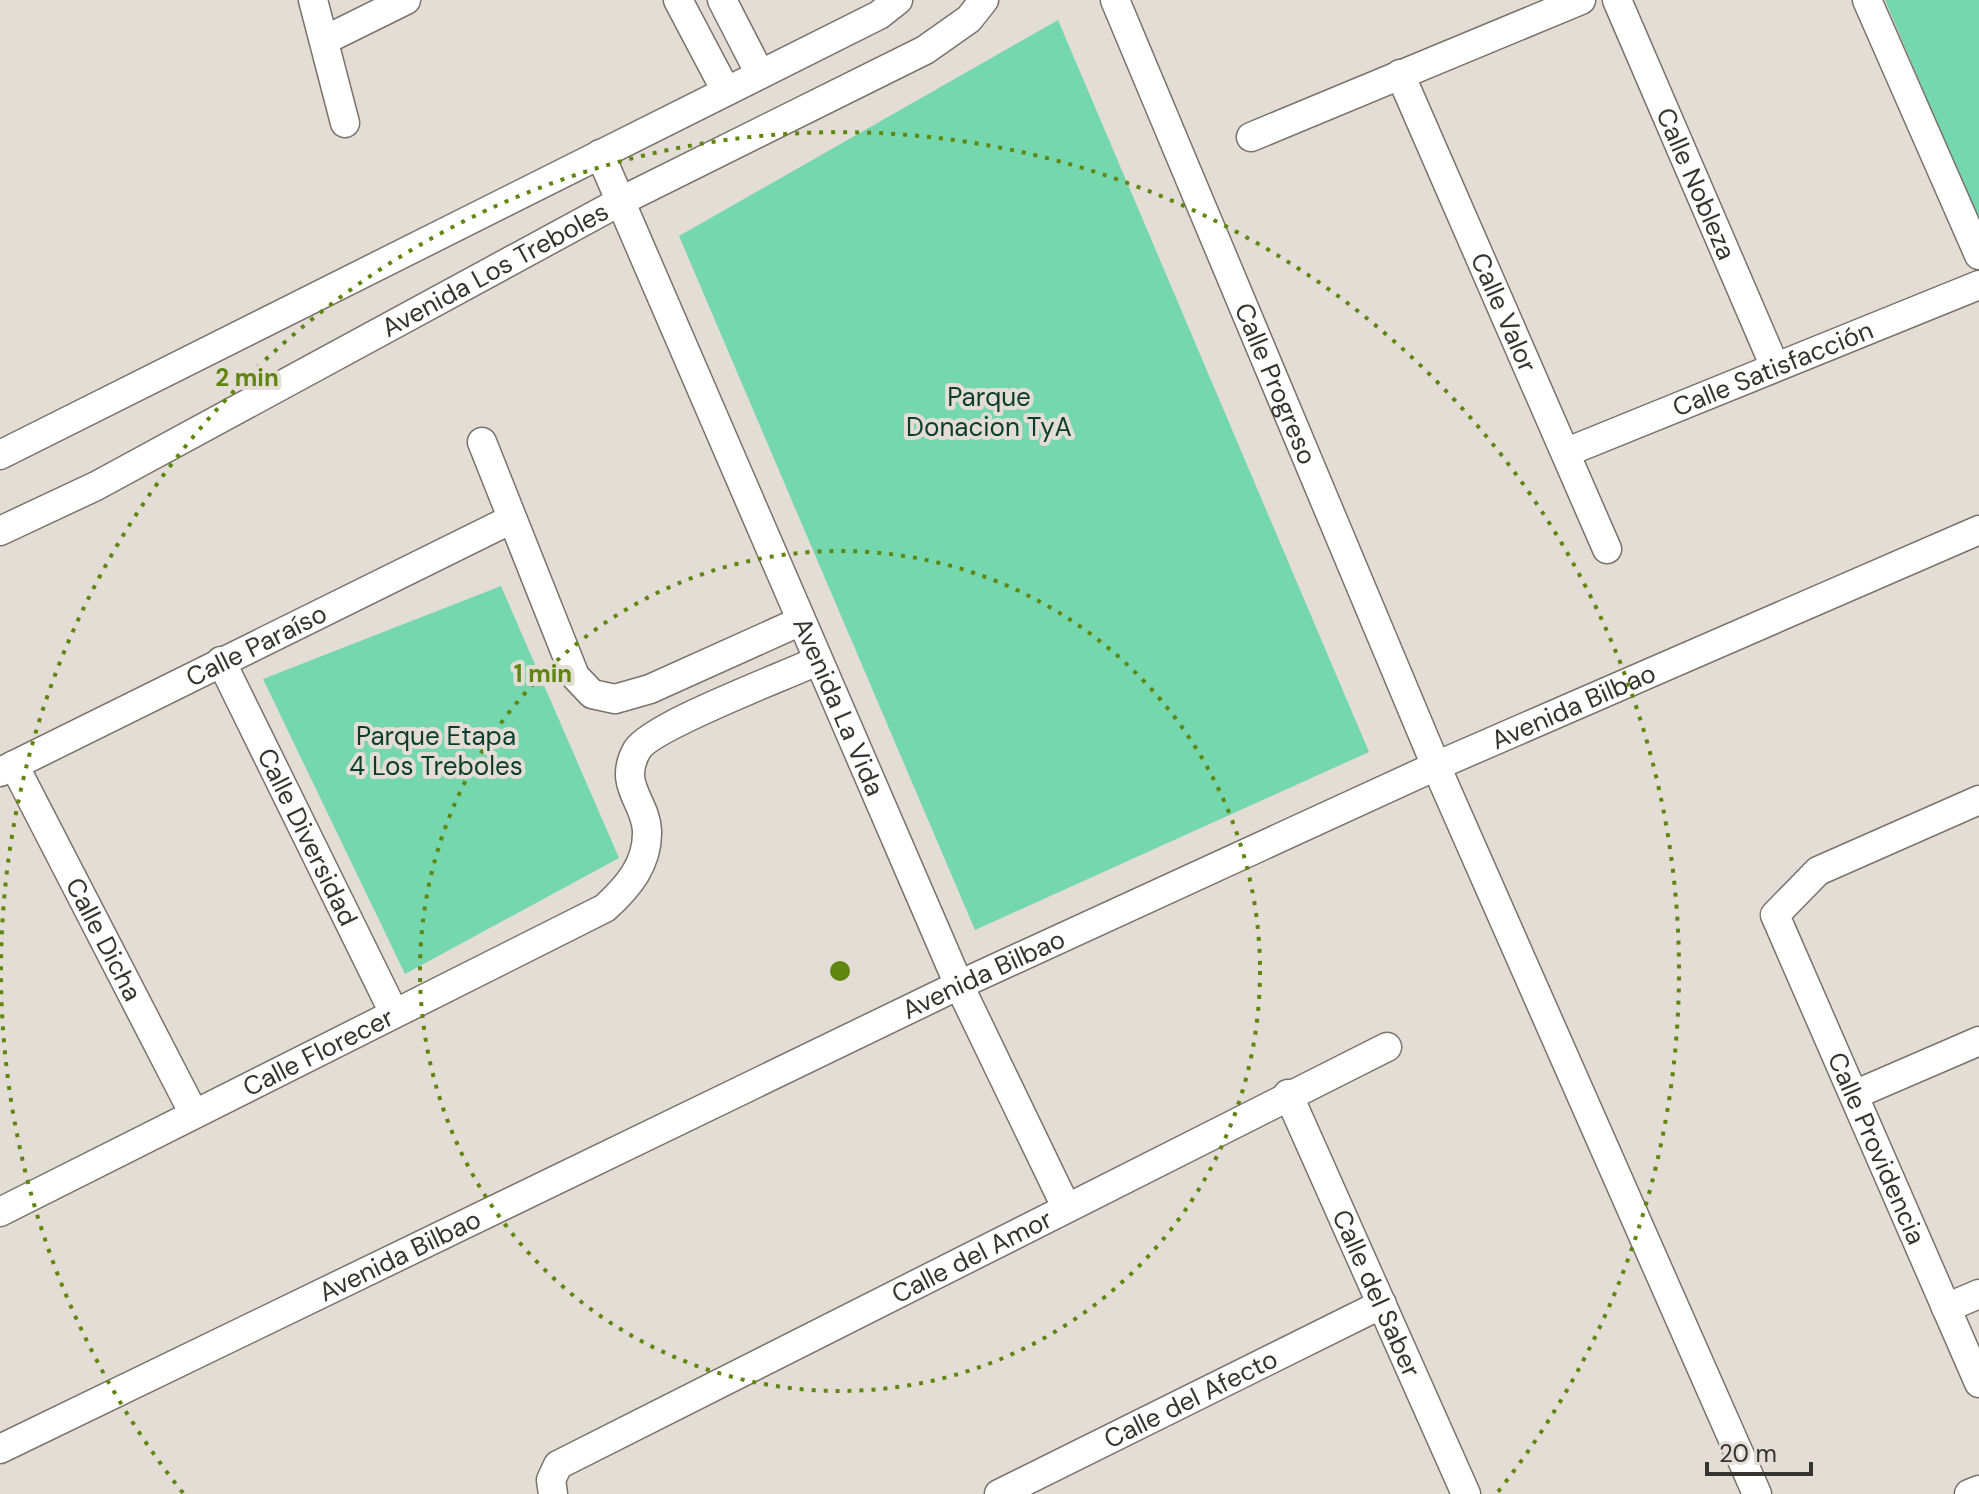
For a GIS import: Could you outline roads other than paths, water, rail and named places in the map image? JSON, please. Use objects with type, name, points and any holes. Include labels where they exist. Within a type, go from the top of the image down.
[{"type":"street","points":[[313,0],[345,123]]},
{"type":"street","points":[[325,40],[406,0]]},
{"type":"street","points":[[678,0],[726,91]]},
{"type":"street","points":[[722,0],[760,74]]},
{"type":"street","name":"Avenida Los Treboles","points":[[0,455],[879,15],[898,0]]},
{"type":"street","name":"Avenida Los Treboles","points":[[0,531],[96,486],[621,201],[925,50],[969,19],[984,0]]},
{"type":"street","name":"Calle Progreso","points":[[1115,0],[1436,766],[1757,1494]]},
{"type":"street","points":[[1251,137],[1581,0]]},
{"type":"street","name":"Calle Nobleza","points":[[1617,0],[1775,367]]},
{"type":"street","points":[[1867,0],[1979,255]]},
{"type":"street","name":"Calle Valor","points":[[1400,74],[1607,549]]},
{"type":"street","name":"Avenida La Vida","points":[[600,154],[959,985],[1066,1207]]},
{"type":"street","name":"Calle Satisfacción","points":[[1567,452],[1979,285]]},
{"type":"street","points":[[482,442],[575,676],[592,694],[615,699],[650,689],[801,621]]},
{"type":"street","name":"Calle Paraíso","points":[[7,768],[512,519]]},
{"type":"street","name":"Avenida Bilbao","points":[[0,1449],[959,985],[1436,766],[1979,530]]},
{"type":"street","name":"Calle Diversidad","points":[[221,661],[394,1013]]},
{"type":"street","name":"Calle Florecer","points":[[0,1212],[605,908],[630,885],[642,860],[648,829],[628,782],[638,749],[666,729],[817,661]]},
{"type":"street","name":"Calle Dicha","points":[[7,768],[194,1114]]},
{"type":"street","name":"Calle Providencia","points":[[1979,800],[1818,871],[1775,915],[1979,1383]]},
{"type":"street","points":[[1854,1095],[1979,1041]]},
{"type":"street","name":"Calle del Amor","points":[[553,1494],[551,1480],[558,1465],[1288,1094],[1387,1047]]},
{"type":"street","name":"Calle del Saber","points":[[1288,1094],[1466,1494]]},
{"type":"street","points":[[1946,1308],[1979,1294]]},
{"type":"street","name":"Calle del Afecto","points":[[999,1494],[1382,1304]]},
{"type":"street","points":[[1969,1494],[1979,1490]]},
{"type":"park label","name":"Parque Donacion TyA","points":[[989,412]]},
{"type":"park label","name":"Parque Etapa 4 Los Treboles","points":[[436,751]]}]
